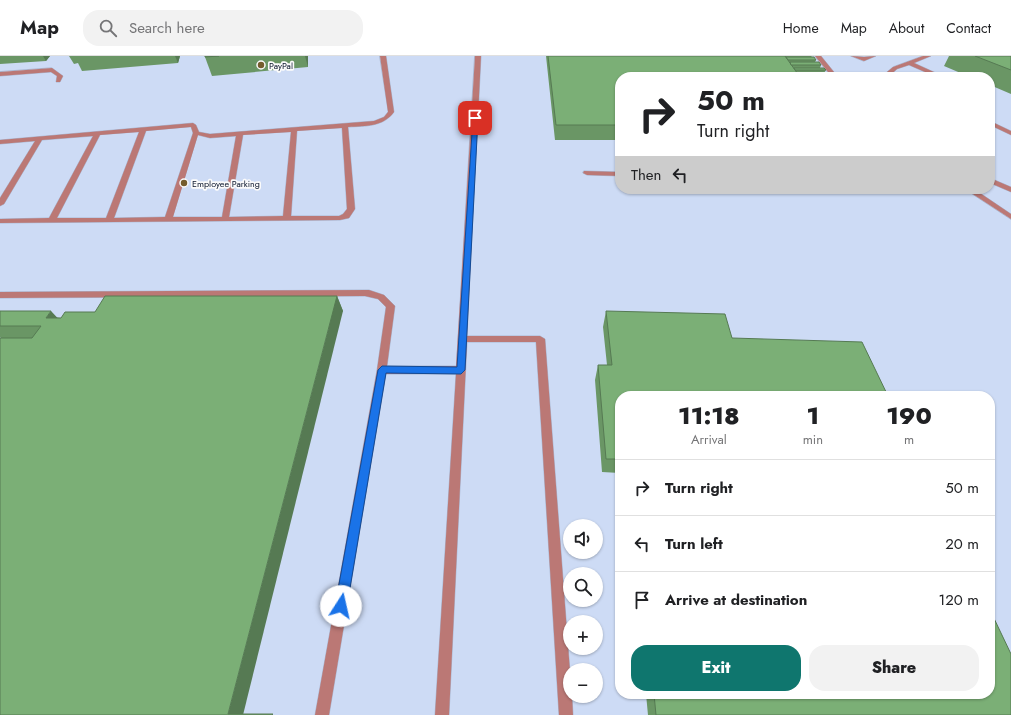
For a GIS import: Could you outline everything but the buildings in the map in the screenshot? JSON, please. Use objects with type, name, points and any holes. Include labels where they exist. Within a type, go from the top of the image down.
[{"type":"street","points":[[196,133],[210,136],[375,123],[386,118],[391,112],[383,56]]},
{"type":"street","points":[[442,715],[478,56]]},
{"type":"street","points":[[818,56],[831,72]]},
{"type":"street","points":[[854,56],[864,59],[873,56]]},
{"type":"street","points":[[890,72],[895,68],[928,56]]},
{"type":"street","points":[[910,63],[930,72]]},
{"type":"street","points":[[0,74],[52,70],[60,76],[58,81]]},
{"type":"street","points":[[0,142],[193,125],[196,133],[168,220]]},
{"type":"street","points":[[995,125],[1011,133]]},
{"type":"street","points":[[0,221],[340,218],[349,213],[351,209],[345,126]]},
{"type":"street","points":[[109,220],[143,130]]},
{"type":"street","points":[[287,219],[294,130]]},
{"type":"street","points":[[52,220],[97,134]]},
{"type":"street","points":[[226,219],[240,134]]},
{"type":"street","points":[[0,204],[39,139]]},
{"type":"street","points":[[588,174],[615,174]]},
{"type":"street","points":[[995,182],[1011,190]]},
{"type":"street","points":[[976,194],[1011,217]]},
{"type":"street","points":[[0,295],[374,293],[385,298],[391,306],[382,370],[322,715]]},
{"type":"street","points":[[463,339],[540,338],[566,715]]},
{"type":"street","points":[[382,370],[461,370]]},
{"type":"place","name":"PayPal","points":[[261,65]]},
{"type":"place","name":"Employee Parking","points":[[184,183]]},
{"type":"route","points":[[341,606],[382,370],[461,370],[475,118]]}]
